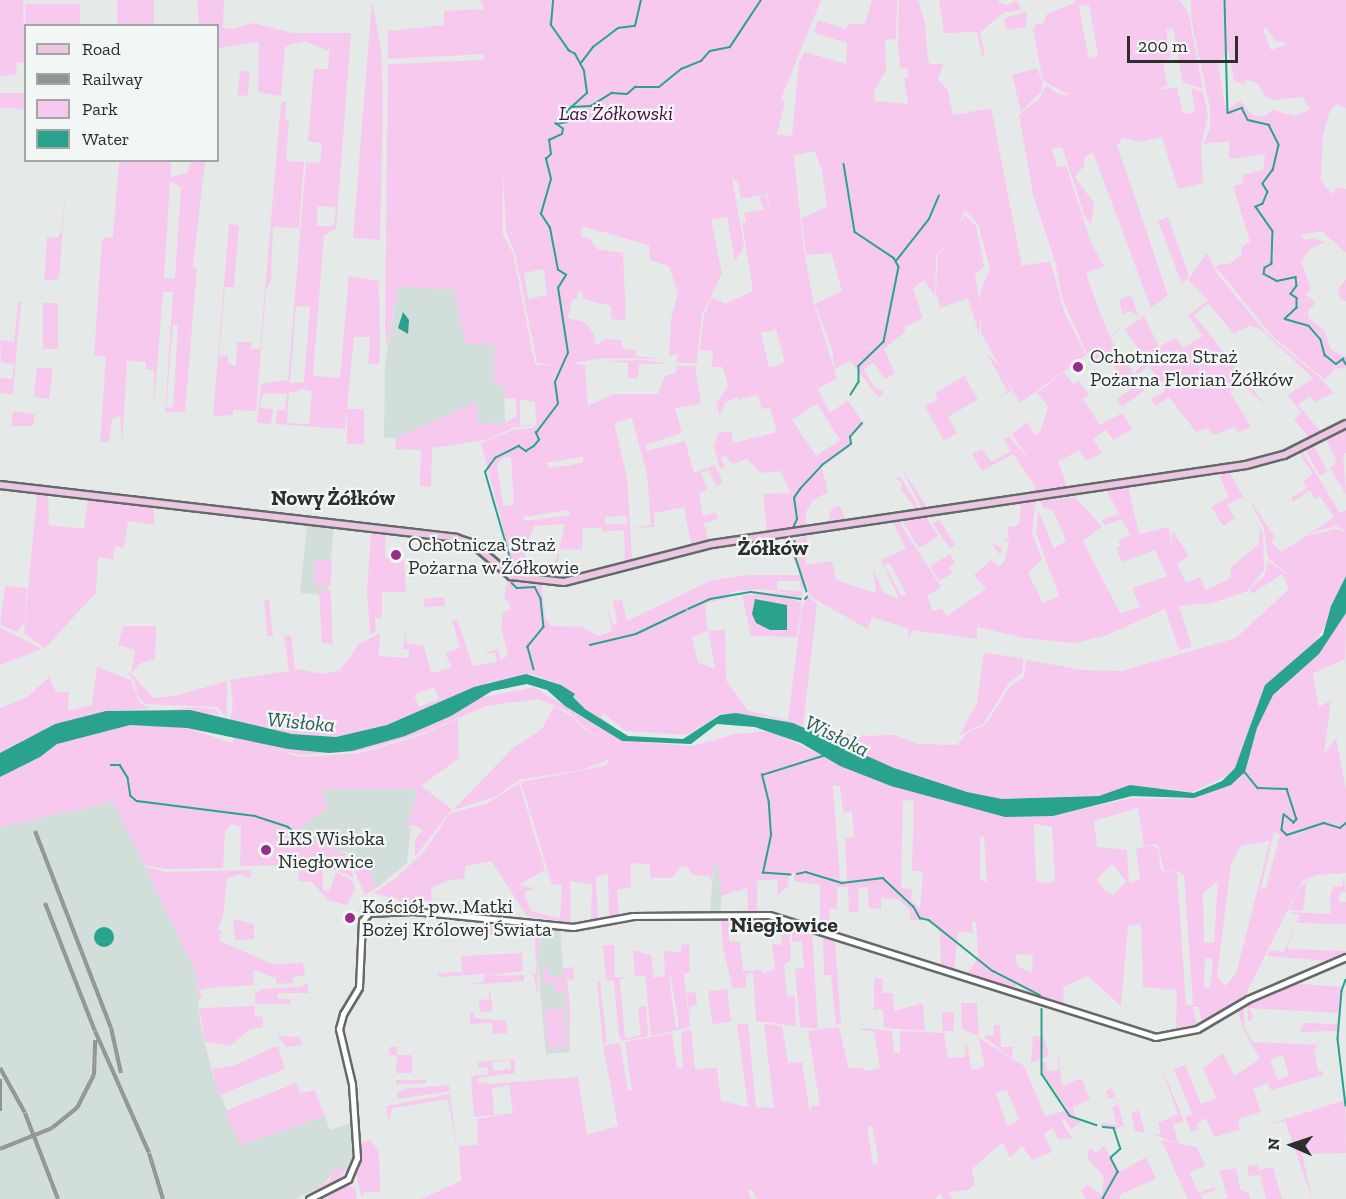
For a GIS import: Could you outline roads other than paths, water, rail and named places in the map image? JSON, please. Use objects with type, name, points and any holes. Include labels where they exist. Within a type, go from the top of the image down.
[{"type":"main road","points":[[0,484],[456,538],[473,544],[503,572],[515,578],[564,582],[712,544],[1246,465],[1284,455],[1346,424]]},
{"type":"street","points":[[309,1199],[348,1179],[357,1158],[352,1084],[339,1029],[343,1014],[359,987],[365,915],[414,910],[571,927],[633,916],[769,915],[1162,1037],[1201,1028],[1248,999],[1346,957]]},
{"type":"water","points":[[403,312],[409,320],[408,334],[398,328]]},
{"type":"water","points":[[1346,576],[1346,613],[1319,654],[1273,695],[1257,728],[1245,772],[1231,785],[1194,798],[1132,796],[1053,816],[1005,817],[891,786],[840,766],[801,743],[755,727],[717,724],[691,744],[622,741],[565,706],[547,690],[527,684],[492,691],[451,716],[405,736],[352,751],[329,753],[288,749],[187,728],[130,725],[57,744],[40,757],[0,777],[0,753],[55,724],[106,711],[190,710],[292,734],[336,737],[387,725],[474,687],[526,674],[561,685],[575,694],[573,697],[585,709],[628,736],[683,739],[720,715],[736,713],[793,723],[894,768],[967,792],[1002,799],[1099,796],[1130,785],[1194,793],[1222,781],[1235,768],[1265,685],[1323,635],[1331,606]]},
{"type":"water","points":[[755,599],[787,605],[787,630],[770,630],[756,623],[752,614]]},
{"type":"water","points":[[104,927],[111,930],[114,937],[111,944],[104,947],[97,944],[94,937],[97,930]]},
{"type":"waterway","points":[[514,572],[485,472],[495,458],[519,446],[526,451],[534,446],[539,440],[536,433],[558,404],[555,382],[568,353],[558,288],[566,275],[558,270],[550,228],[541,214],[551,179],[546,159],[551,154],[549,140],[562,134],[563,129],[556,124],[567,122],[567,111],[587,93],[584,71],[575,54],[569,51],[551,25],[553,0]]},
{"type":"waterway","points":[[581,63],[593,47],[618,28],[635,26],[641,0]]},
{"type":"waterway","points":[[571,107],[591,106],[612,93],[627,94],[635,87],[659,87],[681,69],[701,61],[710,51],[730,47],[761,0]]},
{"type":"waterway","points":[[1225,0],[1228,113],[1242,108],[1248,120],[1269,125],[1279,145],[1273,170],[1263,184],[1268,192],[1263,204],[1256,207],[1273,231],[1272,264],[1265,268],[1264,274],[1277,281],[1296,277],[1297,286],[1291,294],[1297,298],[1297,308],[1285,319],[1309,326],[1321,340],[1325,355],[1336,364],[1343,359],[1346,364]]},
{"type":"waterway","points":[[844,164],[855,232],[894,258],[899,267],[884,342],[859,366],[859,382],[851,395]]},
{"type":"waterway","points":[[896,261],[929,219],[939,196]]},
{"type":"waterway","points":[[793,528],[797,519],[794,498],[822,465],[851,444],[850,437],[862,423]]},
{"type":"waterway","points":[[795,541],[796,558],[807,591]]},
{"type":"waterway","points":[[512,583],[517,588],[535,587],[541,599],[544,627],[528,647],[534,669]]},
{"type":"waterway","points":[[688,609],[710,599],[751,592],[801,599]]},
{"type":"waterway","points":[[590,645],[636,634],[686,610]]},
{"type":"waterway","points":[[791,875],[763,873],[771,835],[769,803],[762,775],[823,756]]},
{"type":"waterway","points":[[111,765],[120,765],[128,778],[131,796],[137,801],[255,816],[288,827],[304,839]]},
{"type":"waterway","points":[[1244,771],[1258,788],[1287,789],[1297,819],[1294,823],[1284,815],[1282,830],[1287,835],[1324,823],[1340,828],[1346,823]]},
{"type":"waterway","points":[[797,874],[806,872],[842,883],[883,878],[914,907],[920,918],[929,920],[993,971],[1040,995]]},
{"type":"waterway","points":[[1346,980],[1342,991],[1338,1039],[1346,1106]]},
{"type":"waterway","points":[[1042,1009],[1042,1074],[1070,1116],[1096,1125]]},
{"type":"waterway","points":[[1103,1127],[1114,1128],[1121,1149],[1111,1158],[1118,1172],[1103,1199]]},
{"type":"railway","points":[[35,831],[111,1028],[121,1073]]},
{"type":"railway","points":[[45,903],[95,1031],[149,1153],[163,1199]]},
{"type":"railway","points":[[0,1149],[52,1128],[77,1108],[94,1075],[95,1040]]},
{"type":"railway","points":[[0,1068],[25,1113],[58,1199]]},
{"type":"railway","points":[[0,1079],[0,1111]]},
{"type":"place","name":"Ochotnicza Straż Pożarna Florian Żółków","points":[[1078,367]]},
{"type":"place","name":"Ochotnicza Straż Pożarna w Żółkowie","points":[[396,555]]},
{"type":"place","name":"LKS Wisłoka Niegłowice","points":[[266,850]]},
{"type":"place","name":"Kościół pw. Matki Bożej Królowej Świata","points":[[350,918]]},
{"type":"district","name":"Nowy Żółków","points":[[333,498]]},
{"type":"district","name":"Żółków","points":[[773,548]]},
{"type":"district","name":"Niegłowice","points":[[784,925]]},
{"type":"park label","name":"Las Żółkowski","points":[[616,113]]},
{"type":"water label","name":"Wisłoka","points":[[301,722]]},
{"type":"water label","name":"Wisłoka","points":[[837,736]]}]
